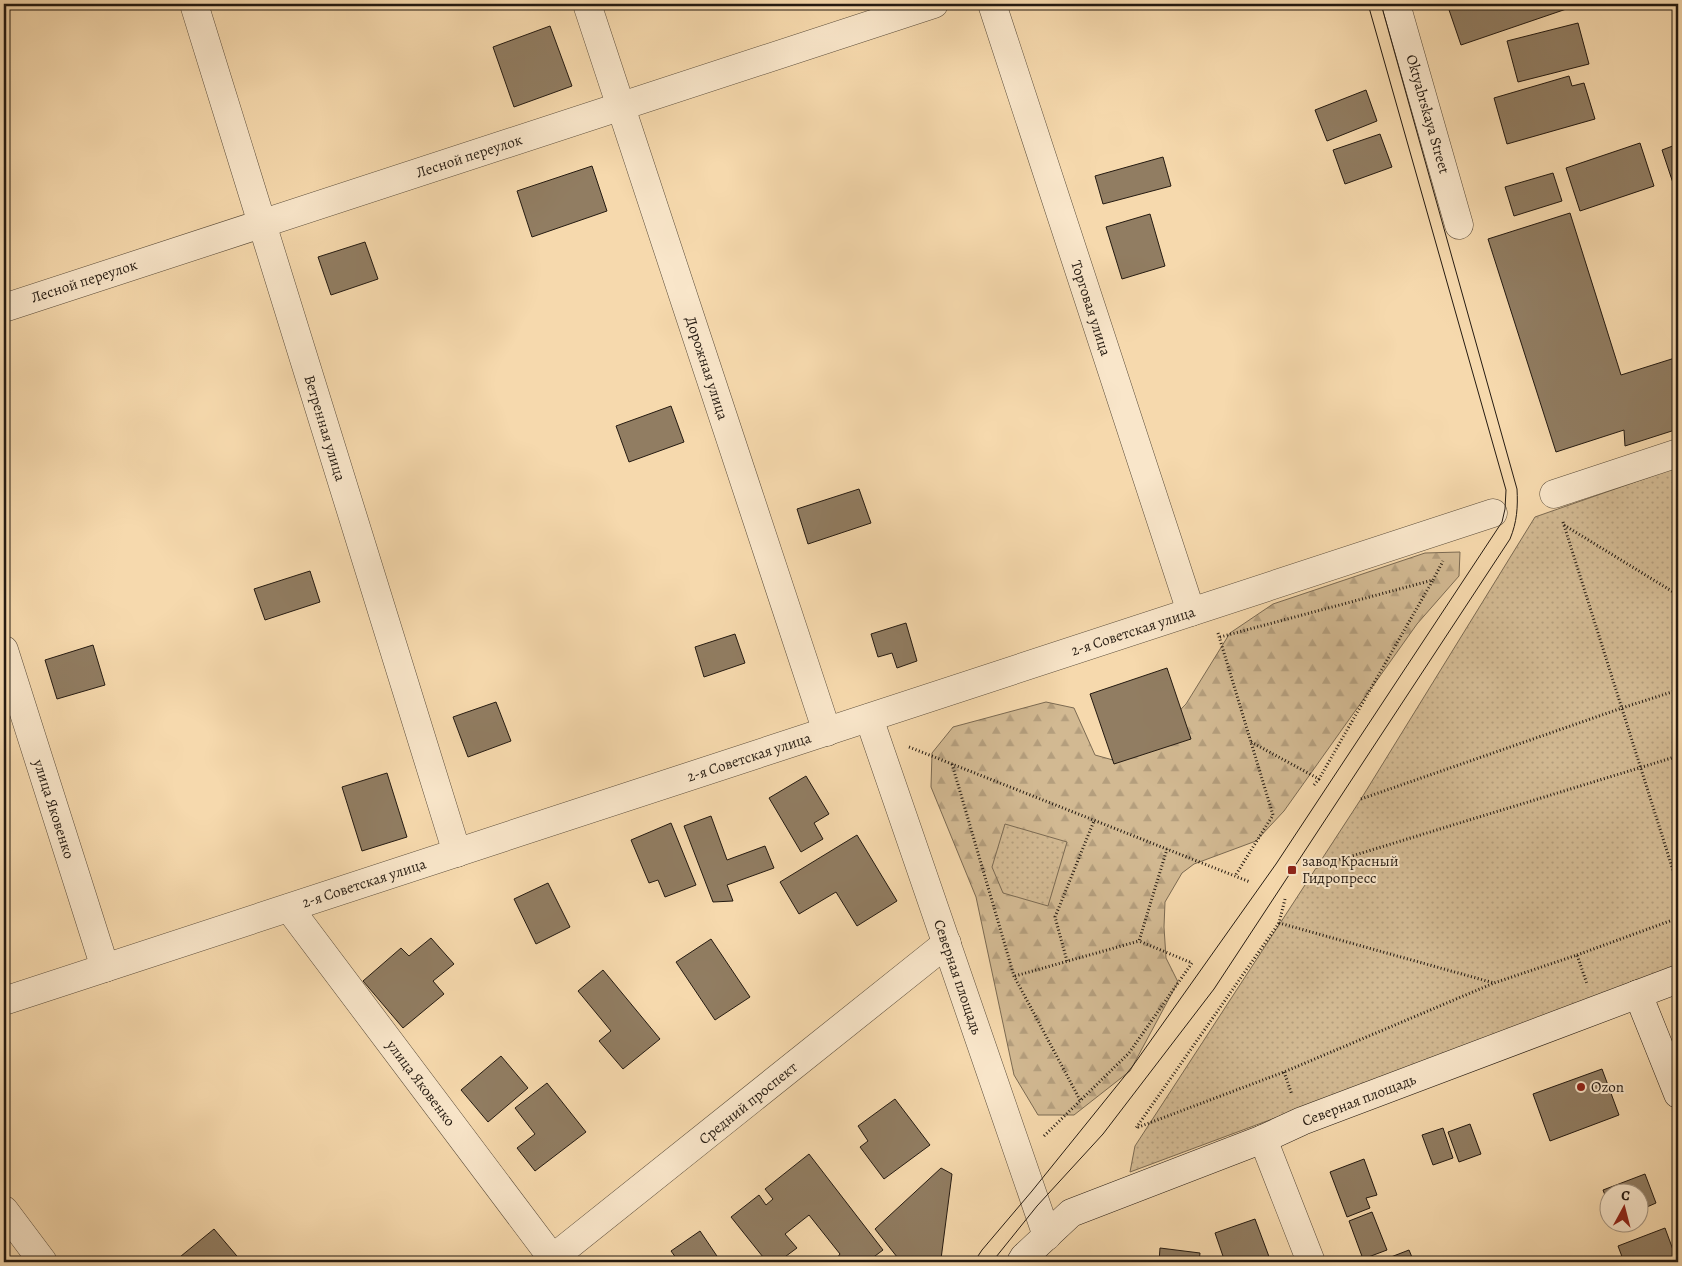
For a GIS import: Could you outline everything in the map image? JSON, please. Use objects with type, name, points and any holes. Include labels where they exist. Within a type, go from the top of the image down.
[{"type":"street","name":"Ветренная улица","points":[[194,4],[457,853]]},
{"type":"street","name":"Дорожная улица","points":[[587,4],[827,732]]},
{"type":"street","name":"Лесной переулок","points":[[4,308],[934,4]]},
{"type":"street","name":"Торговая улица","points":[[992,4],[1200,609]]},
{"type":"street","name":"Oktyabrskaya Street","points":[[1396,4],[1460,225]]},
{"type":"street","points":[[1554,494],[1678,452]]},
{"type":"street","name":"2-я Советская улица","points":[[4,1001],[827,732],[872,726],[1200,609],[1494,513]]},
{"type":"street","name":"улица Яковенко","points":[[4,650],[105,968]]},
{"type":"street","name":"Северная площадь","points":[[872,726],[1047,1236]]},
{"type":"street","name":"улица Яковенко","points":[[289,908],[551,1260]]},
{"type":"street","name":"Средний проспект","points":[[551,1260],[947,943]]},
{"type":"street","name":"Северная площадь","points":[[1021,1262],[1071,1213],[1263,1139],[1302,1121],[1678,979]]},
{"type":"street","points":[[1638,994],[1678,1094]]},
{"type":"street","points":[[1263,1139],[1311,1262]]},
{"type":"street","points":[[4,1210],[43,1262]]},
{"type":"path","points":[[1554,494],[1678,886]]},
{"type":"path","points":[[1314,785],[1465,523]]},
{"type":"path","points":[[1564,525],[1678,594]]},
{"type":"path","points":[[1220,637],[1433,580]]},
{"type":"path","points":[[1200,609],[1220,637],[1273,815],[1234,876]]},
{"type":"path","points":[[1361,799],[1678,690]]},
{"type":"path","points":[[872,726],[952,764],[1250,882]]},
{"type":"path","points":[[1251,742],[1319,779]]},
{"type":"path","points":[[1316,867],[1678,756]]},
{"type":"path","points":[[952,764],[1014,976],[1080,1100]]},
{"type":"path","points":[[1067,961],[1055,917],[1094,821]]},
{"type":"path","points":[[1139,941],[1167,849]]},
{"type":"path","points":[[1285,899],[1279,923],[1136,1128],[1284,1072],[1494,983],[1678,918]]},
{"type":"path","points":[[1279,923],[1494,983]]},
{"type":"path","points":[[1014,976],[1139,941],[1192,963],[1129,1053],[1021,1158]]},
{"type":"path","points":[[1577,955],[1597,1010]]},
{"type":"green space","points":[[1678,467],[1678,968],[1130,1172],[1135,1146],[1361,799],[1535,517]]},
{"type":"green space","points":[[1460,552],[1459,576],[1417,624],[1284,811],[1256,841],[1194,864],[1182,873],[1165,902],[1164,927],[1166,958],[1178,982],[1130,1071],[1074,1115],[1038,1115],[1014,1075],[976,897],[931,787],[932,753],[953,727],[1046,702],[1074,708],[1095,755],[1113,760],[1149,742],[1186,704],[1230,633],[1273,604],[1425,553]]},
{"type":"green space","points":[[1005,824],[1067,842],[1048,906],[1003,893],[992,867]]},
{"type":"building","points":[[1447,4],[1581,4],[1461,45]]},
{"type":"building","points":[[1578,23],[1589,64],[1518,82],[1507,41]]},
{"type":"building","points":[[550,26],[572,86],[514,107],[493,47]]},
{"type":"building","points":[[1569,76],[1572,86],[1584,83],[1595,119],[1507,144],[1494,98]]},
{"type":"building","points":[[1366,90],[1377,121],[1327,141],[1315,110]]},
{"type":"building","points":[[1380,134],[1392,167],[1345,184],[1333,150]]},
{"type":"building","points":[[1640,143],[1654,186],[1580,211],[1566,168]]},
{"type":"building","points":[[1678,144],[1678,198],[1662,150]]},
{"type":"building","points":[[1163,157],[1171,186],[1103,204],[1095,176]]},
{"type":"building","points":[[592,166],[607,211],[532,237],[517,191]]},
{"type":"building","points":[[1553,173],[1562,201],[1514,216],[1505,187]]},
{"type":"building","points":[[1570,213],[1621,375],[1678,357],[1678,429],[1625,446],[1624,430],[1556,452],[1488,239]]},
{"type":"building","points":[[1150,214],[1165,266],[1122,279],[1106,227]]},
{"type":"building","points":[[365,242],[378,279],[331,295],[318,257]]},
{"type":"building","points":[[671,406],[684,442],[629,462],[616,426]]},
{"type":"building","points":[[859,489],[871,523],[808,544],[797,509]]},
{"type":"building","points":[[310,571],[320,602],[265,620],[254,589]]},
{"type":"building","points":[[906,623],[917,661],[897,668],[892,653],[878,657],[871,634]]},
{"type":"building","points":[[735,634],[745,663],[704,677],[695,647]]},
{"type":"building","points":[[93,645],[105,685],[57,699],[45,660]]},
{"type":"building","points":[[1167,668],[1191,739],[1114,764],[1090,694]]},
{"type":"building","points":[[496,702],[511,741],[468,757],[453,717]]},
{"type":"building","points":[[387,773],[407,837],[362,851],[342,787]]},
{"type":"building","points":[[806,776],[829,814],[814,823],[823,839],[801,852],[769,798]]},
{"type":"building","points":[[711,816],[727,860],[765,846],[774,868],[727,885],[733,901],[713,902],[684,826]]},
{"type":"building","points":[[671,823],[696,885],[665,897],[658,880],[649,883],[631,840]]},
{"type":"building","points":[[857,835],[897,901],[857,926],[836,892],[799,914],[780,882]]},
{"type":"building","points":[[548,883],[570,927],[536,944],[514,899]]},
{"type":"building","points":[[431,938],[454,964],[433,981],[444,994],[403,1028],[363,981],[401,948],[409,956]]},
{"type":"building","points":[[711,939],[750,997],[715,1020],[676,962]]},
{"type":"building","points":[[603,970],[660,1039],[623,1069],[599,1041],[611,1031],[578,991]]},
{"type":"building","points":[[501,1056],[528,1088],[488,1122],[461,1090]]},
{"type":"building","points":[[1602,1069],[1619,1115],[1550,1141],[1533,1094]]},
{"type":"building","points":[[547,1083],[586,1132],[535,1171],[517,1148],[535,1134],[515,1108]]},
{"type":"building","points":[[895,1099],[930,1145],[884,1179],[860,1147],[868,1141],[858,1126]]},
{"type":"building","points":[[1470,1124],[1481,1154],[1459,1162],[1448,1132]]},
{"type":"building","points":[[1443,1128],[1453,1158],[1433,1165],[1422,1135]]},
{"type":"building","points":[[809,1154],[883,1250],[867,1262],[840,1262],[837,1258],[840,1254],[809,1215],[785,1234],[797,1248],[778,1262],[767,1262],[731,1217],[759,1195],[766,1205],[773,1199],[765,1189]]},
{"type":"building","points":[[1364,1159],[1377,1195],[1366,1198],[1370,1208],[1347,1217],[1330,1172]]},
{"type":"building","points":[[941,1168],[952,1174],[941,1259],[937,1262],[901,1262],[875,1229]]},
{"type":"building","points":[[1645,1174],[1649,1184],[1619,1184]]},
{"type":"building","points":[[1650,1187],[1656,1203],[1650,1206]]},
{"type":"building","points":[[1372,1212],[1387,1250],[1363,1259],[1349,1221]]},
{"type":"building","points":[[1255,1219],[1271,1262],[1225,1262],[1215,1233]]},
{"type":"building","points":[[1665,1228],[1676,1258],[1664,1262],[1624,1262],[1618,1246]]},
{"type":"building","points":[[214,1229],[242,1262],[175,1262],[175,1261]]},
{"type":"building","points":[[700,1231],[721,1262],[679,1262],[671,1251]]},
{"type":"building","points":[[1160,1248],[1200,1253],[1199,1262],[1159,1262]]},
{"type":"building","points":[[1409,1250],[1414,1262],[1378,1262]]},
{"type":"tram line","points":[[974,1262],[1132,1067],[1276,864],[1502,522],[1506,490],[1368,4]]},
{"type":"tram line","points":[[992,1262],[1037,1206],[1103,1134],[1214,989],[1510,539],[1514,527],[1517,489],[1381,4]]},
{"type":"place","name":"завод Красный Гидропресс","points":[[1292,870]]},
{"type":"place","name":"Ozon","points":[[1581,1087]]}]
